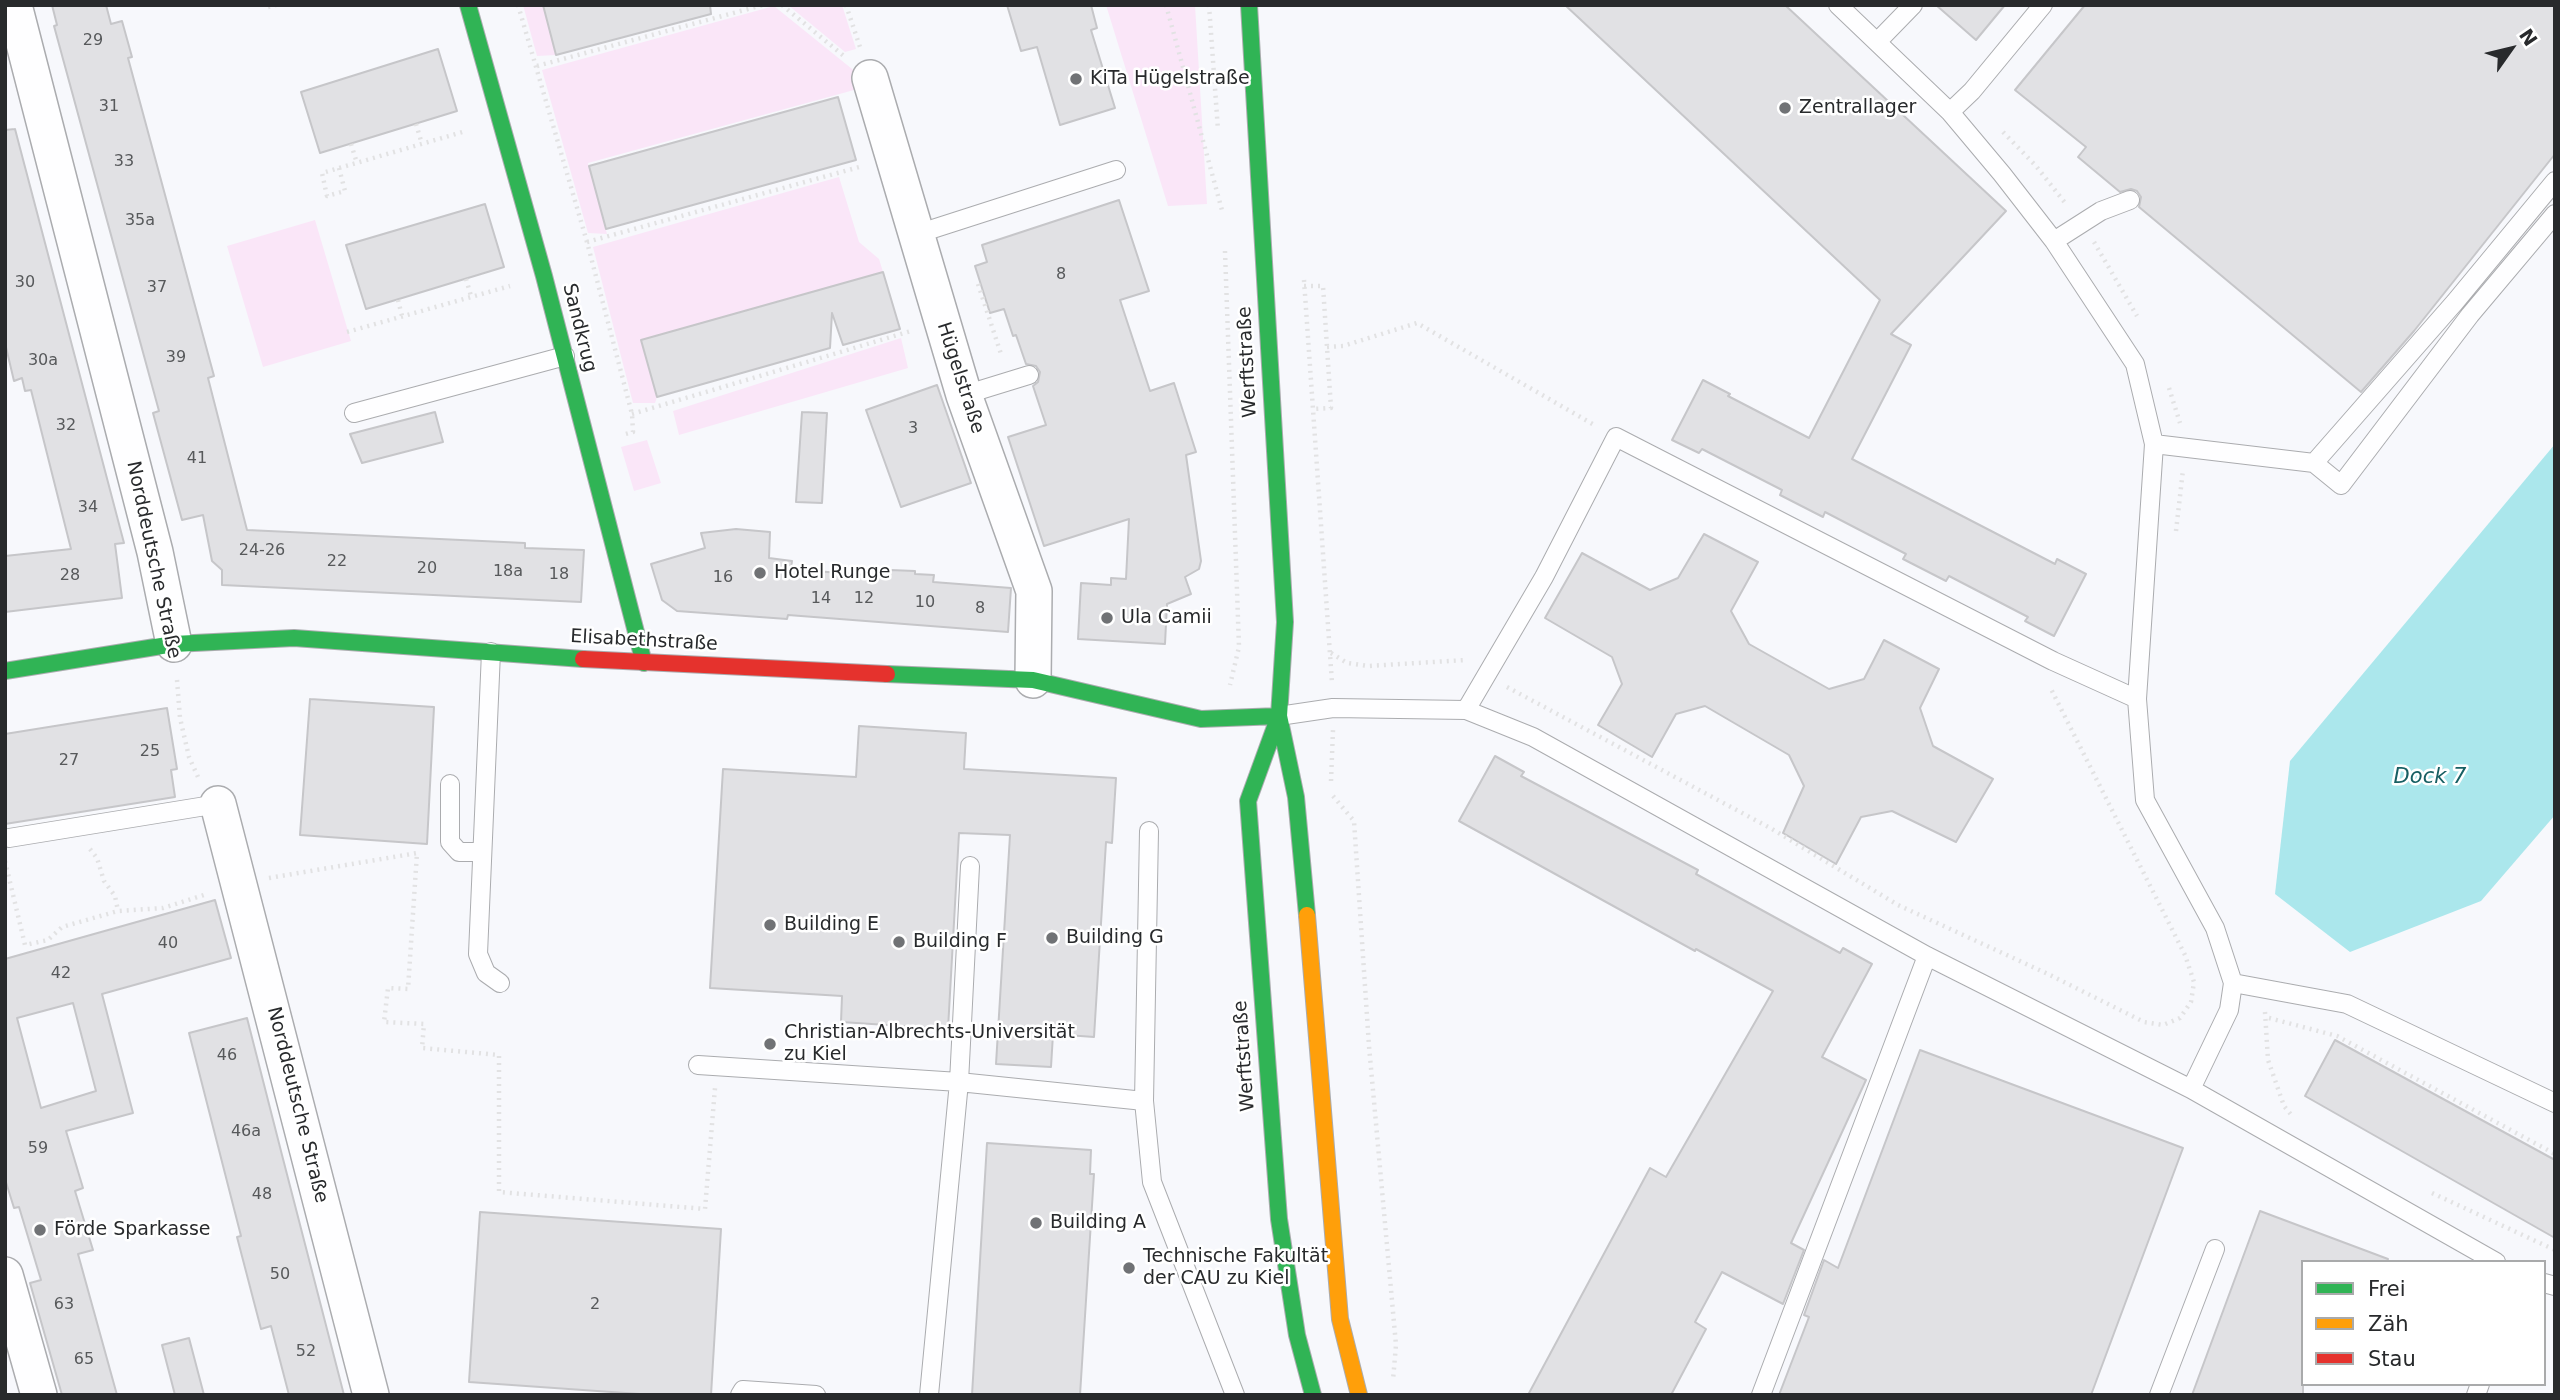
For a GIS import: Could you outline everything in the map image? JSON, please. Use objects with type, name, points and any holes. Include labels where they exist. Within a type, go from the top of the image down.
[{"type":"main road","name":"Sandkrug","points":[[468,5],[544,276],[644,663]]},
{"type":"main road","name":"Werftstraße","points":[[1249,5],[1285,622],[1279,716],[1299,821],[1340,1319],[1359,1395]]},
{"type":"main road","name":"Elisabethstraße","points":[[5,671],[174,644],[294,639],[644,663],[1033,680],[1201,719],[1279,716]]},
{"type":"main road","name":"Werftstraße","points":[[1279,716],[1248,801],[1279,1219],[1297,1335],[1313,1395]]},
{"type":"street","name":"Norddeutsche Straße","points":[[14,5],[155,552],[174,644]]},
{"type":"street","name":"Hügelstraße","points":[[870,78],[962,388],[1034,590],[1033,680]]},
{"type":"street","name":"Norddeutsche Straße","points":[[218,804],[371,1395]]},
{"type":"street","points":[[5,1275],[39,1395]]},
{"type":"lane","points":[[1839,5],[1950,112],[2054,241],[2135,364],[2154,444],[2137,699],[2145,800],[2215,928],[2233,983],[2229,1010],[2191,1089]]},
{"type":"lane","points":[[1877,42],[1913,5]]},
{"type":"lane","points":[[1950,112],[1968,95],[2043,5]]},
{"type":"lane","points":[[917,234],[1116,170]]},
{"type":"lane","points":[[2314,463],[2455,302],[2555,181]]},
{"type":"lane","points":[[2054,241],[2101,211],[2130,200]]},
{"type":"lane","points":[[2154,444],[2314,463],[2341,485],[2470,315],[2555,214]]},
{"type":"lane","points":[[2455,302],[2467,305],[2470,315]]},
{"type":"lane","points":[[354,414],[565,356]]},
{"type":"lane","points":[[962,388],[1029,374]]},
{"type":"lane","points":[[1466,710],[1544,577],[1616,437],[2053,661],[2137,699]]},
{"type":"lane","points":[[491,652],[478,954],[485,973],[500,983]]},
{"type":"lane","points":[[1279,716],[1334,708],[1466,710],[1533,737],[1927,956],[2191,1089],[2492,1260]]},
{"type":"lane","points":[[450,784],[450,842],[459,852],[482,852]]},
{"type":"lane","points":[[9,838],[218,804]]},
{"type":"lane","points":[[1149,831],[1144,1101],[1152,1182],[1235,1395]]},
{"type":"lane","points":[[929,1395],[959,1082],[970,866]]},
{"type":"lane","points":[[1761,1395],[1927,956]]},
{"type":"lane","points":[[2233,983],[2347,1004],[2555,1103]]},
{"type":"lane","points":[[698,1065],[959,1082],[1144,1101]]},
{"type":"lane","points":[[2159,1395],[2215,1250]]},
{"type":"lane","points":[[740,1395],[743,1390],[816,1395]]},
{"type":"path","points":[[268,7],[276,5]]},
{"type":"path","points":[[519,5],[587,242],[632,414],[633,432],[587,445]]},
{"type":"path","points":[[537,66],[763,5]]},
{"type":"path","points":[[782,5],[870,78]]},
{"type":"path","points":[[846,5],[870,78]]},
{"type":"path","points":[[1166,5],[1223,214],[1221,175]]},
{"type":"path","points":[[1209,5],[1218,135]]},
{"type":"path","points":[[1968,95],[2036,166],[2082,224],[2137,317]]},
{"type":"path","points":[[340,168],[345,191],[327,196],[321,173],[501,120]]},
{"type":"path","points":[[416,124],[422,144]]},
{"type":"path","points":[[351,144],[358,163]]},
{"type":"path","points":[[587,242],[894,158]]},
{"type":"path","points":[[1222,718],[1239,647],[1224,241]]},
{"type":"path","points":[[1303,274],[1334,708],[1331,794],[1354,821],[1369,1046],[1396,1345],[1392,1388]]},
{"type":"path","points":[[347,332],[544,276]]},
{"type":"path","points":[[466,279],[471,296]]},
{"type":"path","points":[[962,388],[1005,365],[979,284],[965,289]]},
{"type":"path","points":[[1304,286],[1323,286],[1331,408],[1313,409]]},
{"type":"path","points":[[397,299],[402,316]]},
{"type":"path","points":[[632,414],[942,322]]},
{"type":"path","points":[[1327,347],[1343,346],[1417,323],[1616,437]]},
{"type":"path","points":[[2168,385],[2179,418],[2184,448],[2176,532]]},
{"type":"path","name":"Norddeutsche Straße","points":[[174,644],[180,718],[189,757],[201,783],[218,804]]},
{"type":"path","points":[[1330,653],[1347,663],[1368,666],[1470,660],[1486,676],[1761,822],[1898,905],[2048,974],[2144,1022],[2163,1025],[2180,1018],[2191,1002],[2194,982],[2185,955],[2045,676],[2053,661]]},
{"type":"path","points":[[77,826],[84,842],[97,858],[104,881],[115,896],[118,911]]},
{"type":"path","points":[[5,860],[25,945],[48,940],[62,927],[118,911],[163,908],[240,884],[417,853],[408,989],[387,988],[384,1022],[424,1024],[422,1048],[499,1055],[499,1192],[705,1209],[717,1067]]},
{"type":"path","points":[[2260,988],[2266,1017],[2270,1068],[2284,1106],[2295,1120]]},
{"type":"path","points":[[2191,1002],[2266,1017],[2337,1036],[2555,1154]]},
{"type":"path","points":[[2420,1187],[2555,1250]]},
{"type":"shaded area","points":[[523,5],[543,5],[556,55],[537,56]]},
{"type":"shaded area","points":[[788,5],[842,5],[856,49],[845,52]]},
{"type":"shaded area","points":[[1106,5],[1195,5],[1207,204],[1168,206]]},
{"type":"shaded area","points":[[774,6],[862,77],[865,87],[588,163],[607,234],[588,233],[542,70]]},
{"type":"shaded area","points":[[839,177],[859,242],[879,259],[883,272],[641,340],[657,397],[655,403],[633,403],[593,247]]},
{"type":"shaded area","points":[[315,220],[351,341],[263,367],[227,246]]},
{"type":"shaded area","points":[[901,338],[908,368],[679,435],[673,411]]},
{"type":"shaded area","points":[[647,440],[661,483],[634,491],[621,447]]},
{"type":"water","name":"Dock 7","points":[[2555,444],[2555,815],[2481,901],[2350,952],[2275,894],[2290,761]]},
{"type":"building","points":[[52,5],[106,5],[111,24],[122,21],[132,57],[128,58],[214,376],[208,378],[247,530],[525,543],[525,548],[584,550],[581,602],[222,585],[222,570],[212,561],[203,515],[182,520],[153,413],[159,411],[54,26],[57,25]]},
{"type":"building","points":[[543,5],[710,5],[711,14],[556,55]]},
{"type":"building","name":"KiTa Hügelstraße","points":[[1007,5],[1091,5],[1097,28],[1091,30],[1115,108],[1060,125],[1037,47],[1021,51]]},
{"type":"building","name":"Zentrallager","points":[[1565,5],[1785,5],[2006,211],[1891,334],[1911,345],[1852,459],[2055,564],[2057,559],[2086,574],[2054,636],[2025,621],[2028,617],[1949,576],[1946,581],[1903,559],[1906,554],[1825,512],[1823,517],[1780,495],[1782,490],[1702,449],[1699,453],[1672,440],[1703,380],[1809,438],[1880,300]]},
{"type":"building","points":[[1936,5],[2005,5],[1976,40]]},
{"type":"building","points":[[2085,5],[2555,5],[2555,154],[2414,331],[2361,392],[2139,207],[2141,197],[2137,191],[2131,189],[2120,192],[2078,157],[2086,147],[2015,90]]},
{"type":"building","points":[[438,49],[457,111],[320,153],[301,92]]},
{"type":"building","points":[[838,97],[856,160],[606,229],[589,166]]},
{"type":"building","points":[[15,129],[124,543],[115,544],[122,598],[5,612],[5,556],[71,549],[31,390],[25,391],[22,378],[14,381],[5,343],[5,130]]},
{"type":"building","points":[[1119,200],[1149,291],[1120,300],[1150,391],[1174,383],[1196,452],[1186,455],[1201,561],[1199,569],[1185,577],[1191,594],[1167,604],[1165,644],[1078,639],[1081,583],[1111,585],[1111,578],[1126,579],[1129,519],[1044,546],[1008,437],[1046,425],[1033,386],[1038,382],[1040,372],[1036,366],[1026,364],[1004,309],[990,313],[975,266],[987,262],[982,245]]},
{"type":"building","points":[[485,204],[504,267],[366,309],[346,245]]},
{"type":"building","points":[[883,272],[900,329],[843,345],[832,313],[830,348],[657,397],[641,340]]},
{"type":"building","points":[[937,385],[971,483],[901,507],[866,410]]},
{"type":"building","points":[[435,412],[443,442],[362,463],[350,434]]},
{"type":"building","points":[[802,412],[827,413],[822,503],[796,502]]},
{"type":"building","points":[[736,529],[770,532],[769,558],[792,561],[791,569],[889,577],[890,570],[915,571],[915,574],[934,575],[933,582],[1011,588],[1008,632],[788,615],[787,619],[677,611],[662,600],[651,564],[705,548],[701,533]]},
{"type":"building","points":[[1704,534],[1758,562],[1731,611],[1749,644],[1829,689],[1864,679],[1884,640],[1939,669],[1920,708],[1933,746],[1993,779],[1956,842],[1892,811],[1861,817],[1836,864],[1783,833],[1804,786],[1789,755],[1705,706],[1676,714],[1652,757],[1598,725],[1622,684],[1612,657],[1545,618],[1582,553],[1650,590],[1678,578]]},
{"type":"building","points":[[310,699],[434,707],[427,844],[300,835]]},
{"type":"building","points":[[167,708],[177,769],[171,770],[175,797],[5,824],[5,734]]},
{"type":"building","points":[[859,726],[966,733],[964,769],[1116,778],[1112,843],[1106,842],[1094,1037],[1053,1034],[1051,1067],[996,1064],[1010,835],[959,833],[948,1029],[841,1022],[842,996],[710,988],[723,769],[856,777]]},
{"type":"building","points":[[1495,756],[1524,772],[1521,776],[1698,870],[1696,874],[1840,953],[1843,948],[1872,964],[1822,1057],[1866,1080],[1791,1243],[1804,1250],[1783,1304],[1722,1272],[1695,1322],[1706,1329],[1671,1395],[1528,1395],[1650,1168],[1666,1177],[1773,991],[1459,821]]},
{"type":"building","points":[[215,900],[231,958],[102,994],[133,1113],[66,1131],[83,1188],[75,1191],[93,1250],[78,1254],[117,1395],[62,1395],[30,1283],[41,1280],[19,1207],[14,1208],[5,1179],[5,959]],"holes":[[[73,1003],[96,1091],[41,1108],[17,1018]]]},
{"type":"building","points":[[247,1018],[344,1395],[289,1395],[271,1326],[261,1329],[237,1237],[241,1236],[189,1033]]},
{"type":"building","points":[[2335,1040],[2555,1160],[2555,1238],[2305,1096]]},
{"type":"building","points":[[1920,1050],[2183,1148],[2091,1395],[1779,1395],[1809,1317],[1804,1315],[1824,1260],[1838,1268]]},
{"type":"building","name":"Building A","points":[[987,1143],[1091,1150],[1090,1174],[1094,1174],[1080,1395],[972,1395]]},
{"type":"building","points":[[2260,1211],[2388,1259],[2301,1260],[2303,1395],[2192,1395]]},
{"type":"building","points":[[480,1212],[721,1229],[711,1395],[654,1395],[469,1382]]},
{"type":"building","points":[[189,1338],[204,1395],[175,1395],[162,1345]]},
{"type":"traffic: fast","points":[[468,5],[544,276],[644,663]]},
{"type":"traffic: fast","points":[[1249,5],[1285,622],[1279,716],[1296,797],[1307,915]]},
{"type":"traffic: fast","points":[[5,671],[174,644],[294,638],[583,659]]},
{"type":"traffic: fast","points":[[887,674],[1033,680],[1201,719],[1279,716]]},
{"type":"traffic: fast","points":[[1279,716],[1248,801],[1279,1219],[1297,1335],[1313,1395]]},
{"type":"traffic: slow","points":[[1307,915],[1340,1319],[1359,1395]]},
{"type":"traffic: jam","points":[[583,659],[887,674]]},
{"type":"place","name":"KiTa Hügelstraße","points":[[1076,79]]},
{"type":"place","name":"Zentrallager","points":[[1785,108]]},
{"type":"place","name":"Hotel Runge","points":[[760,573]]},
{"type":"place","name":"Ula Camii","points":[[1107,618]]},
{"type":"place","name":"Building E","points":[[770,925]]},
{"type":"place","name":"Building G","points":[[1052,938]]},
{"type":"place","name":"Building F","points":[[899,942]]},
{"type":"place","name":"Christian-Albrechts-Universität zu Kiel","points":[[770,1044]]},
{"type":"place","name":"Building A","points":[[1036,1223]]},
{"type":"place","name":"Förde Sparkasse","points":[[40,1230]]},
{"type":"place","name":"Technische Fakultät der CAU zu Kiel","points":[[1129,1268]]}]
